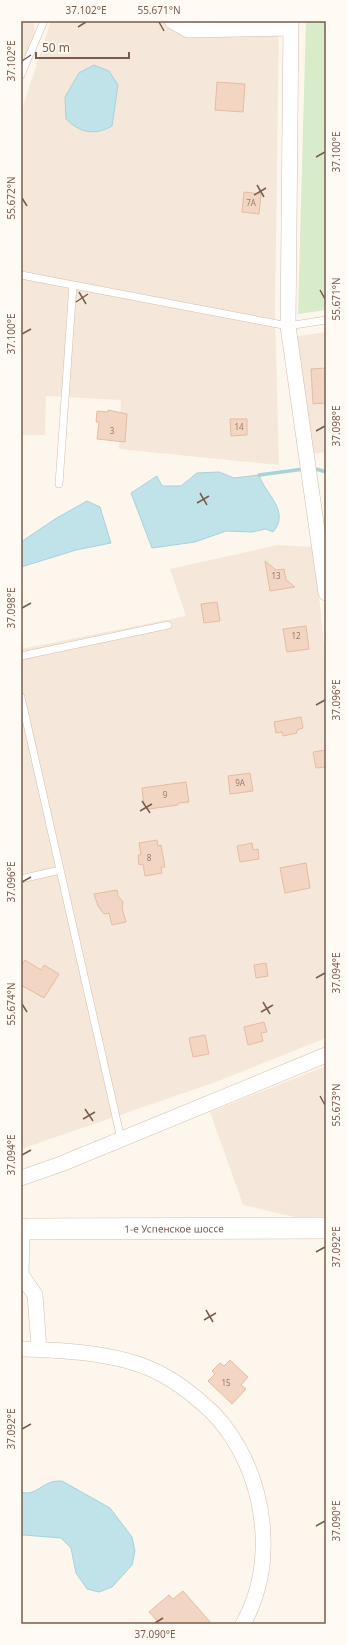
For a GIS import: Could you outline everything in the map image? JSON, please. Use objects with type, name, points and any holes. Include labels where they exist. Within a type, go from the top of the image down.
[{"type":"main road","name":"1-е Успенское шоссе","points":[[22,1229],[326,1228]]},
{"type":"street","points":[[172,21],[188,30],[291,25],[288,326],[326,593]]},
{"type":"street","points":[[21,1178],[60,1164],[326,1055]]},
{"type":"street","points":[[22,1229],[22,1277],[35,1295],[39,1349]]},
{"type":"street","points":[[21,1349],[39,1349],[123,1359],[162,1374],[197,1398],[225,1426],[243,1458],[256,1489],[263,1528],[263,1564],[256,1596],[243,1624]]},
{"type":"lane","points":[[21,75],[44,21]]},
{"type":"lane","points":[[21,275],[288,326],[326,320]]},
{"type":"lane","points":[[59,484],[73,285]]},
{"type":"lane","points":[[21,656],[168,625]]},
{"type":"lane","points":[[21,697],[121,1139]]},
{"type":"lane","points":[[21,879],[60,870]]},
{"type":"shaded area","points":[[21,21],[34,21],[35,36],[21,63]]},
{"type":"shaded area","points":[[51,21],[279,21],[275,314],[279,465],[119,449],[121,400],[46,396],[45,435],[21,435],[21,112]]},
{"type":"shaded area","points":[[326,332],[326,452],[311,454],[292,337]]},
{"type":"shaded area","points":[[278,545],[314,547],[326,665],[326,1038],[216,1082],[21,1149],[21,649],[186,616],[170,569]]},
{"type":"shaded area","points":[[326,1066],[326,1219],[299,1218],[243,1205],[210,1112]]},
{"type":"green space","points":[[306,21],[326,21],[326,310],[298,314]]},
{"type":"water","points":[[94,65],[109,71],[118,85],[112,126],[100,131],[88,132],[71,124],[66,119],[65,97],[79,73]]},
{"type":"water","points":[[219,472],[234,478],[259,475],[278,510],[278,524],[273,532],[266,529],[252,532],[226,531],[195,542],[152,548],[131,493],[157,476],[162,486],[181,486],[197,473]]},
{"type":"water","points":[[87,501],[100,507],[111,543],[76,550],[21,567],[21,542],[55,519]]},
{"type":"water","points":[[62,1481],[110,1508],[132,1537],[135,1551],[132,1565],[112,1587],[99,1592],[87,1589],[76,1573],[71,1548],[61,1538],[21,1536],[21,1492],[29,1493],[51,1482]]},
{"type":"building","points":[[217,82],[245,84],[243,112],[215,110]]},
{"type":"building","points":[[244,192],[261,194],[259,214],[242,212]]},
{"type":"building","points":[[326,368],[326,403],[313,404],[311,369]]},
{"type":"building","points":[[108,410],[127,414],[125,442],[97,439],[99,422],[96,422],[97,411],[108,412]]},
{"type":"building","points":[[230,419],[247,419],[247,435],[231,436]]},
{"type":"building","points":[[265,561],[276,570],[284,569],[286,580],[295,587],[270,591]]},
{"type":"building","points":[[217,602],[220,621],[204,623],[201,604]]},
{"type":"building","points":[[306,626],[309,649],[287,652],[283,629]]},
{"type":"building","points":[[301,717],[303,728],[297,730],[297,733],[283,736],[282,732],[276,733],[274,722]]},
{"type":"building","points":[[326,750],[326,767],[316,768],[313,752]]},
{"type":"building","points":[[250,773],[253,791],[230,794],[228,776]]},
{"type":"building","points":[[186,782],[189,802],[149,809],[144,805],[142,788]]},
{"type":"building","points":[[157,840],[158,846],[161,845],[165,867],[161,867],[162,873],[145,876],[143,864],[139,865],[138,855],[141,855],[139,843]]},
{"type":"building","points":[[252,843],[253,850],[258,849],[259,859],[240,862],[237,846]]},
{"type":"building","points":[[306,863],[310,888],[285,893],[280,868]]},
{"type":"building","points":[[117,890],[118,896],[123,902],[122,908],[126,922],[112,925],[109,913],[104,914],[98,906],[94,894]]},
{"type":"building","points":[[25,960],[41,970],[44,965],[59,974],[44,998],[21,985],[21,966]]},
{"type":"building","points":[[266,963],[268,976],[256,978],[254,965]]},
{"type":"building","points":[[264,1022],[267,1032],[261,1033],[263,1041],[248,1045],[244,1027]]},
{"type":"building","points":[[205,1035],[209,1054],[193,1057],[189,1038]]},
{"type":"building","points":[[230,1360],[248,1377],[241,1385],[246,1389],[232,1404],[208,1381],[215,1374],[212,1371],[220,1363],[224,1366]]},
{"type":"building","points":[[183,1591],[212,1624],[160,1624],[149,1612],[169,1595],[173,1599]]},
{"type":"waterway","points":[[259,475],[304,469]]},
{"type":"waterway","points":[[316,469],[326,472]]}]
